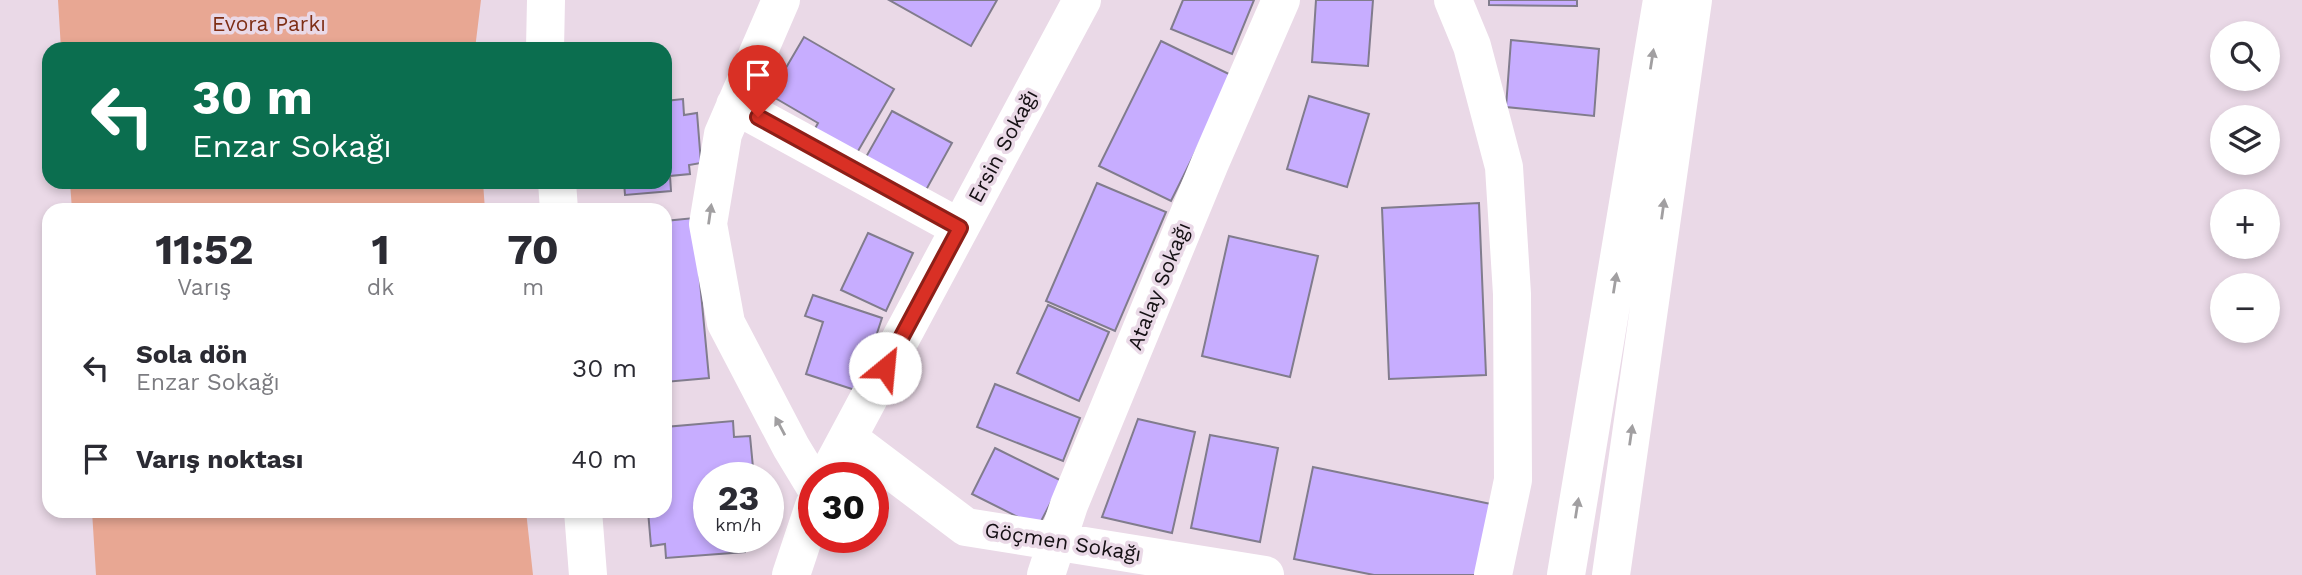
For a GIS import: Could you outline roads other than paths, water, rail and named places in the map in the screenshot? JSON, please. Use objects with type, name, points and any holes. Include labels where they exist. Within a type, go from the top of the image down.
[{"type":"street","points":[[545,42],[546,0]]},
{"type":"street","points":[[781,0],[723,134],[708,224],[726,323],[800,462]]},
{"type":"street","name":"Ersin Sokağı","points":[[835,462],[1082,0]]},
{"type":"street","name":"Atalay Sokağı","points":[[1051,558],[1069,505],[1210,163],[1282,0]]},
{"type":"street","points":[[1453,0],[1472,46],[1504,167],[1512,294],[1513,480],[1493,575]]},
{"type":"street","points":[[1566,575],[1662,0]]},
{"type":"street","points":[[1611,575],[1693,0]]},
{"type":"street","points":[[735,105],[960,228]]},
{"type":"street","name":"Göçmen Sokağı","points":[[848,438],[966,527],[1051,558],[1265,575]]},
{"type":"street","points":[[584,518],[588,575]]},
{"type":"street","points":[[791,575],[798,553]]},
{"type":"park label","name":"Evora Parkı","points":[[269,24]]}]
